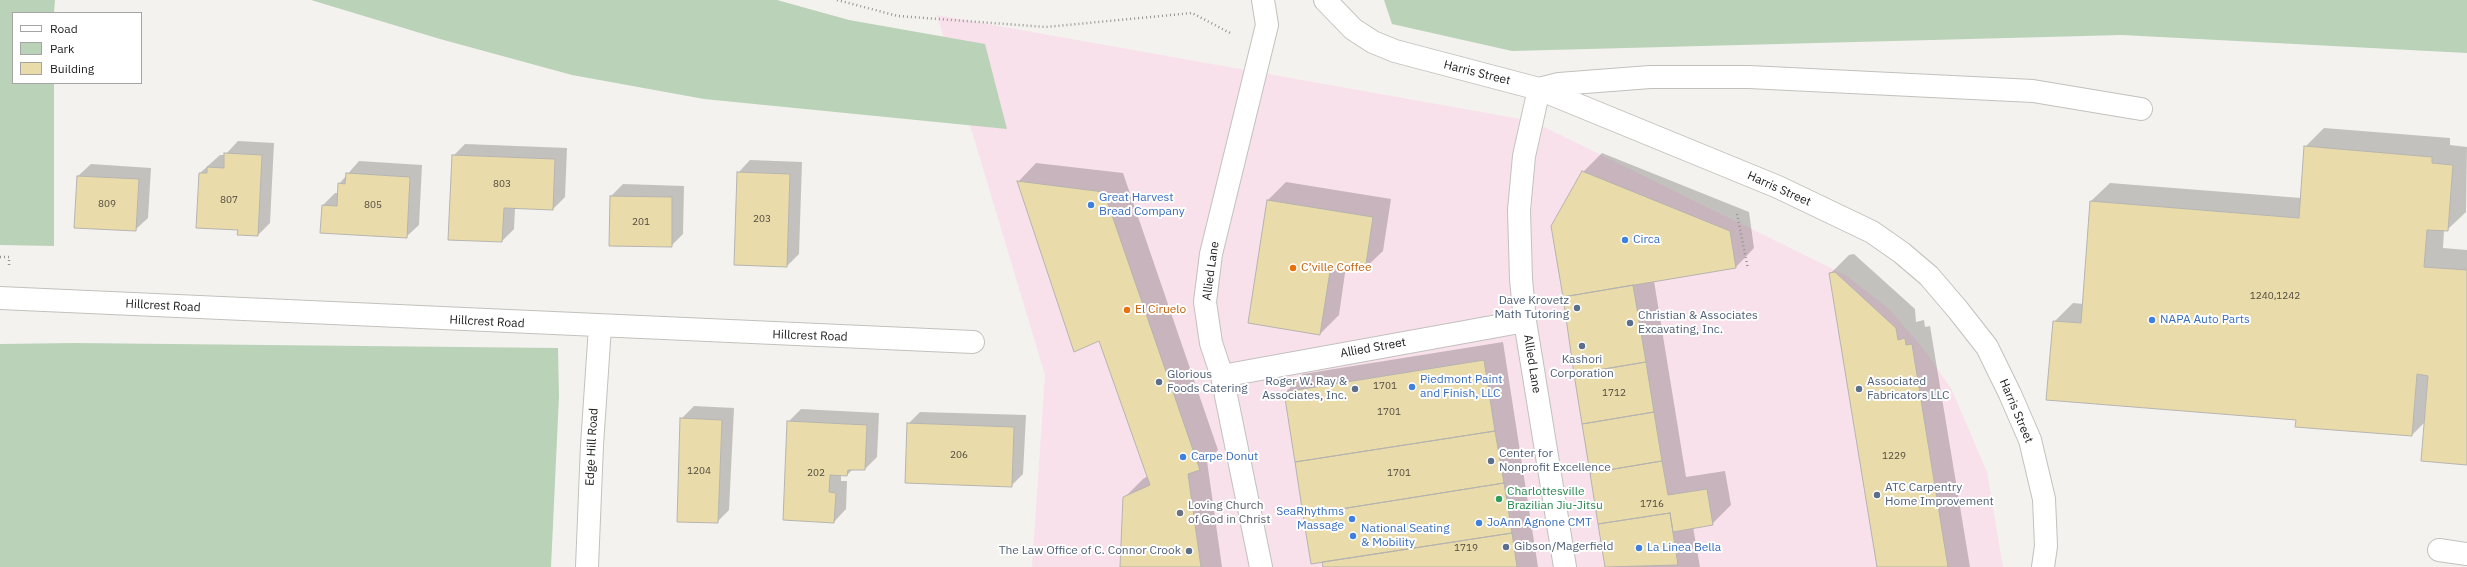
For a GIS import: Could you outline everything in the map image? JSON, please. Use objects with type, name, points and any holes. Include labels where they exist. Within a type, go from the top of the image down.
[{"type":"street","name":"Allied Lane","points":[[1261,567],[1222,376],[1211,343],[1205,302],[1211,254],[1267,26],[1263,0]]},
{"type":"street","name":"Harris Street","points":[[1325,0],[1353,29],[1373,42],[1395,52],[1539,89],[1792,194],[1872,232],[1902,253],[1929,276],[1987,347],[2030,440],[2044,499],[2046,546],[2043,567]]},
{"type":"street","points":[[1539,89],[1559,84],[1650,77],[1749,77],[2034,91],[2141,108]]},
{"type":"street","name":"Allied Lane","points":[[1539,89],[1524,156],[1519,210],[1525,321],[1565,567]]},
{"type":"street","name":"Hillcrest Road","points":[[0,298],[600,327],[973,342]]},
{"type":"street","name":"Allied Street","points":[[1222,376],[1525,321]]},
{"type":"street","name":"Edge Hill Road","points":[[587,567],[592,445],[600,327]]},
{"type":"street","points":[[2439,550],[2467,554]]},
{"type":"path","points":[[837,0],[898,16],[1046,27],[1192,13],[1238,36]]},
{"type":"path","points":[[1737,214],[1748,269]]},
{"type":"path","points":[[0,257],[9,257],[8,270]]},
{"type":"shaded area","points":[[937,15],[1532,121],[1847,276],[1889,309],[1923,348],[1952,390],[1987,472],[2003,567],[1032,567],[1045,375]]},
{"type":"green space","points":[[0,0],[55,0],[54,12],[12,12],[12,84],[54,84],[54,246],[0,245]]},
{"type":"green space","points":[[311,0],[777,0],[849,20],[985,44],[1007,129],[704,99],[572,75],[440,39]]},
{"type":"green space","points":[[1384,0],[2467,0],[2467,53],[2122,35],[1512,51],[1392,24]]},
{"type":"green space","points":[[75,343],[558,348],[559,396],[551,567],[0,567],[0,344]]},
{"type":"building","points":[[2304,146],[2432,157],[2432,163],[2453,165],[2448,231],[2427,230],[2424,267],[2467,270],[2467,465],[2421,461],[2428,376],[2417,374],[2412,436],[2295,427],[2296,420],[2046,400],[2053,321],[2081,323],[2090,201],[2299,218]]},
{"type":"building","points":[[224,153],[262,155],[258,236],[237,235],[238,230],[196,228],[199,173],[207,173],[207,167],[224,168]]},
{"type":"building","points":[[452,155],[555,159],[553,210],[504,208],[502,242],[448,240]]},
{"type":"building","points":[[1582,171],[1730,231],[1736,268],[1563,297],[1551,226]]},
{"type":"building","points":[[737,172],[790,174],[787,267],[734,265]]},
{"type":"building","points":[[346,173],[410,177],[407,238],[320,233],[322,205],[337,206],[338,183],[345,184]]},
{"type":"building","points":[[77,176],[139,179],[136,231],[74,228]]},
{"type":"building","points":[[1017,181],[1104,192],[1200,470],[1188,474],[1201,567],[1120,567],[1123,497],[1150,485],[1099,341],[1074,352]]},
{"type":"building","points":[[610,196],[672,197],[672,247],[609,246]]},
{"type":"building","name":"C’ville Coffee","points":[[1267,200],[1373,217],[1365,271],[1331,265],[1320,335],[1248,323]]},
{"type":"building","points":[[1835,272],[1896,328],[1898,340],[1905,338],[1906,345],[1912,344],[1948,567],[1877,567],[1829,273]]},
{"type":"building","points":[[1633,285],[1646,362],[1574,374],[1563,297]]},
{"type":"building","points":[[1484,360],[1495,431],[1295,462],[1284,392]]},
{"type":"building","points":[[1646,362],[1654,412],[1582,424],[1574,374]]},
{"type":"building","points":[[1654,412],[1662,461],[1590,473],[1582,424]]},
{"type":"building","points":[[680,418],[722,420],[718,523],[677,522]]},
{"type":"building","points":[[787,421],[867,425],[865,470],[848,470],[847,476],[830,475],[829,492],[836,493],[834,523],[783,520]]},
{"type":"building","points":[[907,423],[1014,427],[1012,487],[905,483]]},
{"type":"building","points":[[1495,431],[1504,483],[1303,515],[1295,462]]},
{"type":"building","points":[[1662,461],[1668,495],[1707,489],[1713,525],[1673,532],[1670,513],[1598,524],[1590,473]]},
{"type":"building","points":[[1504,483],[1512,533],[1311,564],[1303,515]]},
{"type":"building","name":"La Linea Bella","points":[[1670,513],[1678,565],[1605,567],[1598,524]]},
{"type":"building","points":[[1512,533],[1517,567],[1323,567],[1322,562]]},
{"type":"place","name":"Great Harvest Bread Company","points":[[1091,205]]},
{"type":"place","name":"Circa","points":[[1625,240]]},
{"type":"place","name":"C’ville Coffee","points":[[1293,268]]},
{"type":"place","name":"Dave Krovetz Math Tutoring","points":[[1577,308]]},
{"type":"place","name":"El Ciruelo","points":[[1127,310]]},
{"type":"place","name":"NAPA Auto Parts","points":[[2152,320]]},
{"type":"place","name":"Christian & Associates Excavating, Inc.","points":[[1630,323]]},
{"type":"place","name":"Kashori Corporation","points":[[1582,346]]},
{"type":"place","name":"Glorious Foods Catering","points":[[1159,382]]},
{"type":"place","name":"Piedmont Paint and Finish, LLC","points":[[1412,387]]},
{"type":"place","name":"Roger W. Ray & Associates, Inc.","points":[[1355,389]]},
{"type":"place","name":"Associated Fabricators LLC","points":[[1859,389]]},
{"type":"place","name":"Carpe Donut","points":[[1183,457]]},
{"type":"place","name":"Center for Nonprofit Excellence","points":[[1491,461]]},
{"type":"place","name":"ATC Carpentry Home Improvement","points":[[1877,495]]},
{"type":"place","name":"Charlottesville Brazilian Jiu-Jitsu","points":[[1499,499]]},
{"type":"place","name":"Loving Church of God in Christ","points":[[1180,513]]},
{"type":"place","name":"SeaRhythms Massage","points":[[1352,519]]},
{"type":"place","name":"JoAnn Agnone CMT","points":[[1479,523]]},
{"type":"place","name":"National Seating & Mobility","points":[[1353,536]]},
{"type":"place","name":"Gibson/Magerfield","points":[[1506,547]]},
{"type":"place","name":"La Linea Bella","points":[[1639,548]]},
{"type":"place","name":"The Law Office of C. Connor Crook","points":[[1189,551]]}]
